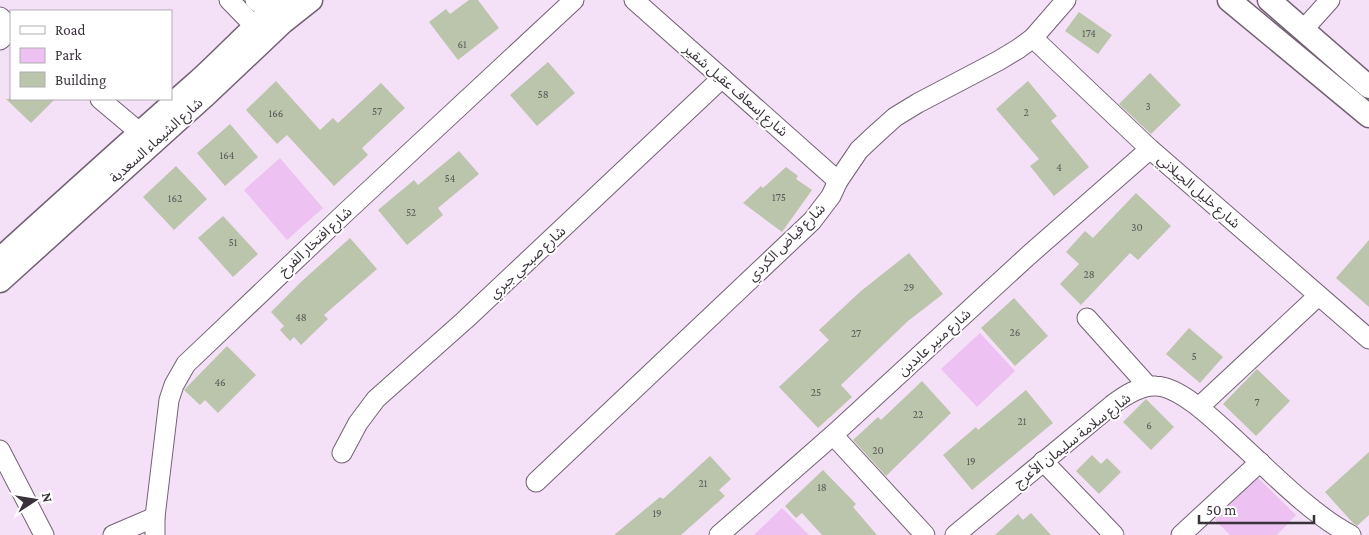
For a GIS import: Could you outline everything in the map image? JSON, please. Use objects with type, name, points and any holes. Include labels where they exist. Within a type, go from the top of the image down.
[{"type":"street","points":[[229,0],[269,16]]},
{"type":"street","name":"شارع الشيماء السعدية","points":[[0,281],[146,137],[198,82],[269,16],[311,0]]},
{"type":"street","name":"شارع افتخار الفرخ","points":[[155,526],[169,400],[174,385],[186,364],[574,0]]},
{"type":"street","name":"شارع إسعاف عقيل شقير","points":[[634,0],[838,181]]},
{"type":"street","name":"شارع فياض الكردي","points":[[536,482],[812,221],[831,196],[838,181],[859,150],[895,117],[998,61],[1033,38],[1066,0]]},
{"type":"street","points":[[1230,0],[1369,116]]},
{"type":"street","points":[[1269,0],[1369,87]]},
{"type":"street","points":[[1303,30],[1330,0]]},
{"type":"street","points":[[0,17],[10,27]]},
{"type":"street","points":[[0,40],[10,29]]},
{"type":"street","name":"شارع خليل الجيلاني","points":[[1033,38],[1150,149],[1369,339]]},
{"type":"street","name":"شارع صبحي جبري","points":[[342,453],[358,423],[376,399],[465,320],[722,78]]},
{"type":"street","points":[[101,100],[146,137]]},
{"type":"street","name":"شارع الشيماء السعدية","points":[[0,259],[146,137]]},
{"type":"street","name":"شارع منير عابدين","points":[[718,535],[832,435],[1021,262],[1150,149]]},
{"type":"street","points":[[1199,407],[1318,296]]},
{"type":"street","points":[[1087,318],[1148,386],[1166,388],[1199,407],[1321,516],[1351,535]]},
{"type":"street","name":"شارع سلامة سليمان الأعرج","points":[[955,535],[1124,396],[1148,386]]},
{"type":"street","points":[[832,435],[925,535]]},
{"type":"street","points":[[0,450],[44,535]]},
{"type":"street","points":[[1043,461],[1114,535]]},
{"type":"street","points":[[1181,535],[1260,462]]},
{"type":"street","points":[[113,535],[155,526]]},
{"type":"green space","points":[[280,158],[323,208],[287,240],[244,190]]},
{"type":"green space","points":[[980,333],[1015,371],[977,407],[941,369]]},
{"type":"green space","points":[[1257,477],[1296,515],[1277,535],[1230,535],[1215,520]]},
{"type":"green space","points":[[782,508],[809,535],[754,535]]},
{"type":"building","points":[[469,0],[478,0],[499,28],[458,60],[429,22],[446,9],[450,14]]},
{"type":"building","points":[[1079,12],[1112,35],[1098,54],[1065,31]]},
{"type":"building","points":[[548,62],[575,93],[537,126],[510,95]]},
{"type":"building","points":[[1150,73],[1181,105],[1151,134],[1119,104]]},
{"type":"building","points":[[276,81],[320,130],[333,118],[338,123],[381,83],[405,108],[362,148],[368,155],[334,186],[287,135],[277,144],[246,110]]},
{"type":"building","points":[[1028,81],[1057,116],[1051,121],[1089,167],[1054,196],[1030,166],[1039,159],[996,109]]},
{"type":"building","points":[[6,99],[54,100],[31,123]]},
{"type":"building","points":[[230,124],[258,157],[225,186],[197,153]]},
{"type":"building","points":[[459,151],[479,174],[438,208],[443,215],[407,245],[378,210],[414,180],[418,185]]},
{"type":"building","points":[[176,166],[207,199],[174,230],[143,197]]},
{"type":"building","points":[[786,167],[798,176],[796,179],[812,190],[782,232],[743,203]]},
{"type":"building","points":[[1136,193],[1171,226],[1138,260],[1130,253],[1081,305],[1060,284],[1079,264],[1066,252],[1085,231],[1093,238]]},
{"type":"building","points":[[223,216],[258,254],[233,277],[198,238]]},
{"type":"building","points":[[350,238],[377,269],[324,315],[328,319],[301,345],[294,337],[290,341],[280,330],[284,326],[271,312]]},
{"type":"building","points":[[1369,240],[1369,307],[1336,278]]},
{"type":"building","points":[[909,253],[943,294],[908,321],[841,385],[852,397],[818,428],[779,387],[829,340],[819,330],[861,291]]},
{"type":"building","points":[[1014,298],[1048,336],[1015,366],[981,328]]},
{"type":"building","points":[[1189,328],[1223,357],[1200,383],[1166,354]]},
{"type":"building","points":[[227,346],[256,375],[218,413],[205,400],[200,405],[184,390]]},
{"type":"building","points":[[1257,369],[1290,401],[1256,436],[1223,404]]},
{"type":"building","points":[[922,381],[951,413],[886,476],[853,440],[878,417],[881,420]]},
{"type":"building","points":[[1026,390],[1053,423],[972,490],[943,455],[976,427],[978,430]]},
{"type":"building","points":[[1146,399],[1174,427],[1151,450],[1123,422]]},
{"type":"building","points":[[1369,452],[1369,515],[1357,526],[1325,492]]},
{"type":"building","points":[[1092,455],[1101,464],[1107,458],[1121,472],[1099,494],[1076,471]]},
{"type":"building","points":[[710,456],[731,479],[719,490],[725,496],[681,535],[614,535],[660,497],[663,499]]},
{"type":"building","points":[[823,470],[856,504],[853,507],[877,535],[822,535],[802,513],[796,518],[785,506]]},
{"type":"building","points":[[1031,513],[1051,535],[995,535],[1018,514],[1023,520]]}]
